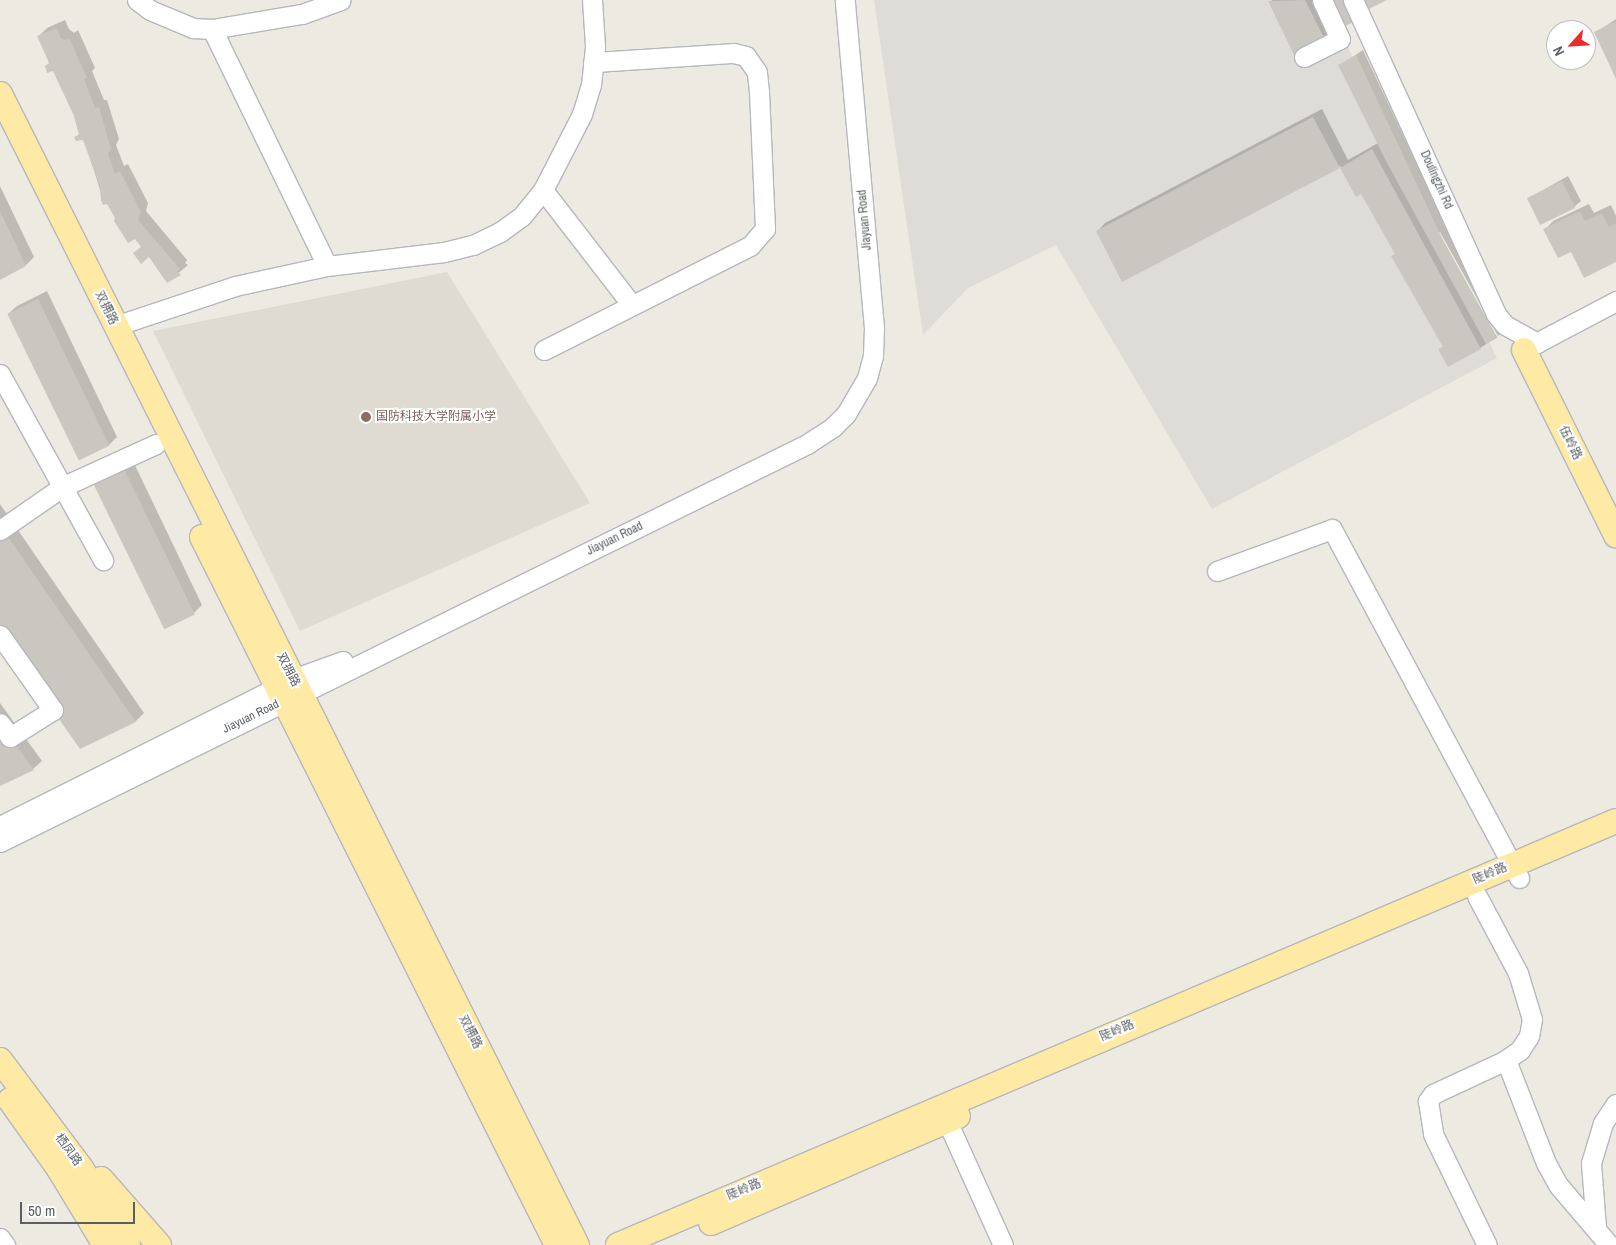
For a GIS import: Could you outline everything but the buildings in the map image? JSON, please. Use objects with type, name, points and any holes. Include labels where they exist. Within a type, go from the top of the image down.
[{"type":"main road","name":"双拥路","points":[[0,94],[114,326],[557,1245]]},
{"type":"main road","name":"双拥路","points":[[0,127],[156,444],[289,689],[577,1245]]},
{"type":"main road","name":"伍岭路","points":[[1532,350],[1616,503]]},
{"type":"main road","name":"伍岭路","points":[[1532,350],[1616,535]]},
{"type":"main road","name":"陡岭路","points":[[659,1245],[1477,896],[1516,871],[1616,821]]},
{"type":"main road","name":"陡岭路","points":[[618,1245],[1516,871],[1616,837]]},
{"type":"main road","name":"栖凤路","points":[[0,1060],[98,1192],[128,1245]]},
{"type":"main road","name":"栖凤路","points":[[0,1087],[59,1169],[105,1245]]},
{"type":"main road","points":[[40,1112],[130,1209],[158,1245]]},
{"type":"street","points":[[138,0],[150,10],[193,28],[212,29],[302,14],[341,0]]},
{"type":"street","points":[[114,326],[235,286],[327,266],[444,252],[473,245],[522,216],[543,190],[582,114],[593,62],[592,0]]},
{"type":"street","name":"Jiayuan Road","points":[[0,842],[348,658],[770,451],[817,425],[838,406],[857,371],[862,328],[832,0]]},
{"type":"street","name":"Jiayuan Road","points":[[0,826],[807,444],[846,414],[867,378],[873,356],[874,328],[845,0]]},
{"type":"street","points":[[1304,58],[1340,40],[1322,0]]},
{"type":"street","name":"Doulingzhi Rd","points":[[1353,0],[1496,314],[1532,350]]},
{"type":"street","points":[[212,29],[327,266]]},
{"type":"street","points":[[544,350],[750,246],[762,235],[766,215],[756,72],[746,56],[733,53],[593,62]]},
{"type":"street","points":[[543,190],[632,305]]},
{"type":"street","points":[[1532,350],[1616,301]]},
{"type":"street","points":[[1532,350],[1616,310]]},
{"type":"street","points":[[0,374],[103,560]]},
{"type":"street","points":[[0,530],[62,487],[156,444]]},
{"type":"street","points":[[1217,571],[1332,529],[1516,871]]},
{"type":"street","points":[[0,635],[53,710],[10,737],[0,723]]},
{"type":"street","points":[[1477,896],[1518,973],[1532,1019],[1529,1036],[1520,1050],[1506,1060],[1433,1094],[1428,1101],[1432,1134],[1486,1245]]},
{"type":"street","points":[[1506,1060],[1546,1163],[1559,1186],[1596,1227],[1609,1245]]},
{"type":"street","points":[[1596,1227],[1591,1163],[1602,1123],[1616,1104]]},
{"type":"street","points":[[947,1121],[1003,1245]]},
{"type":"street","points":[[0,1238],[5,1245]]},
{"type":"shaded area","points":[[874,0],[1325,0],[1497,358],[1212,509],[1056,245],[968,288],[923,335]]},
{"type":"shaded area","name":"国防科技大学附属小学","points":[[447,272],[590,503],[300,631],[153,331]]},
{"type":"place","name":"国防科技大学附属小学","points":[[366,417]]}]
